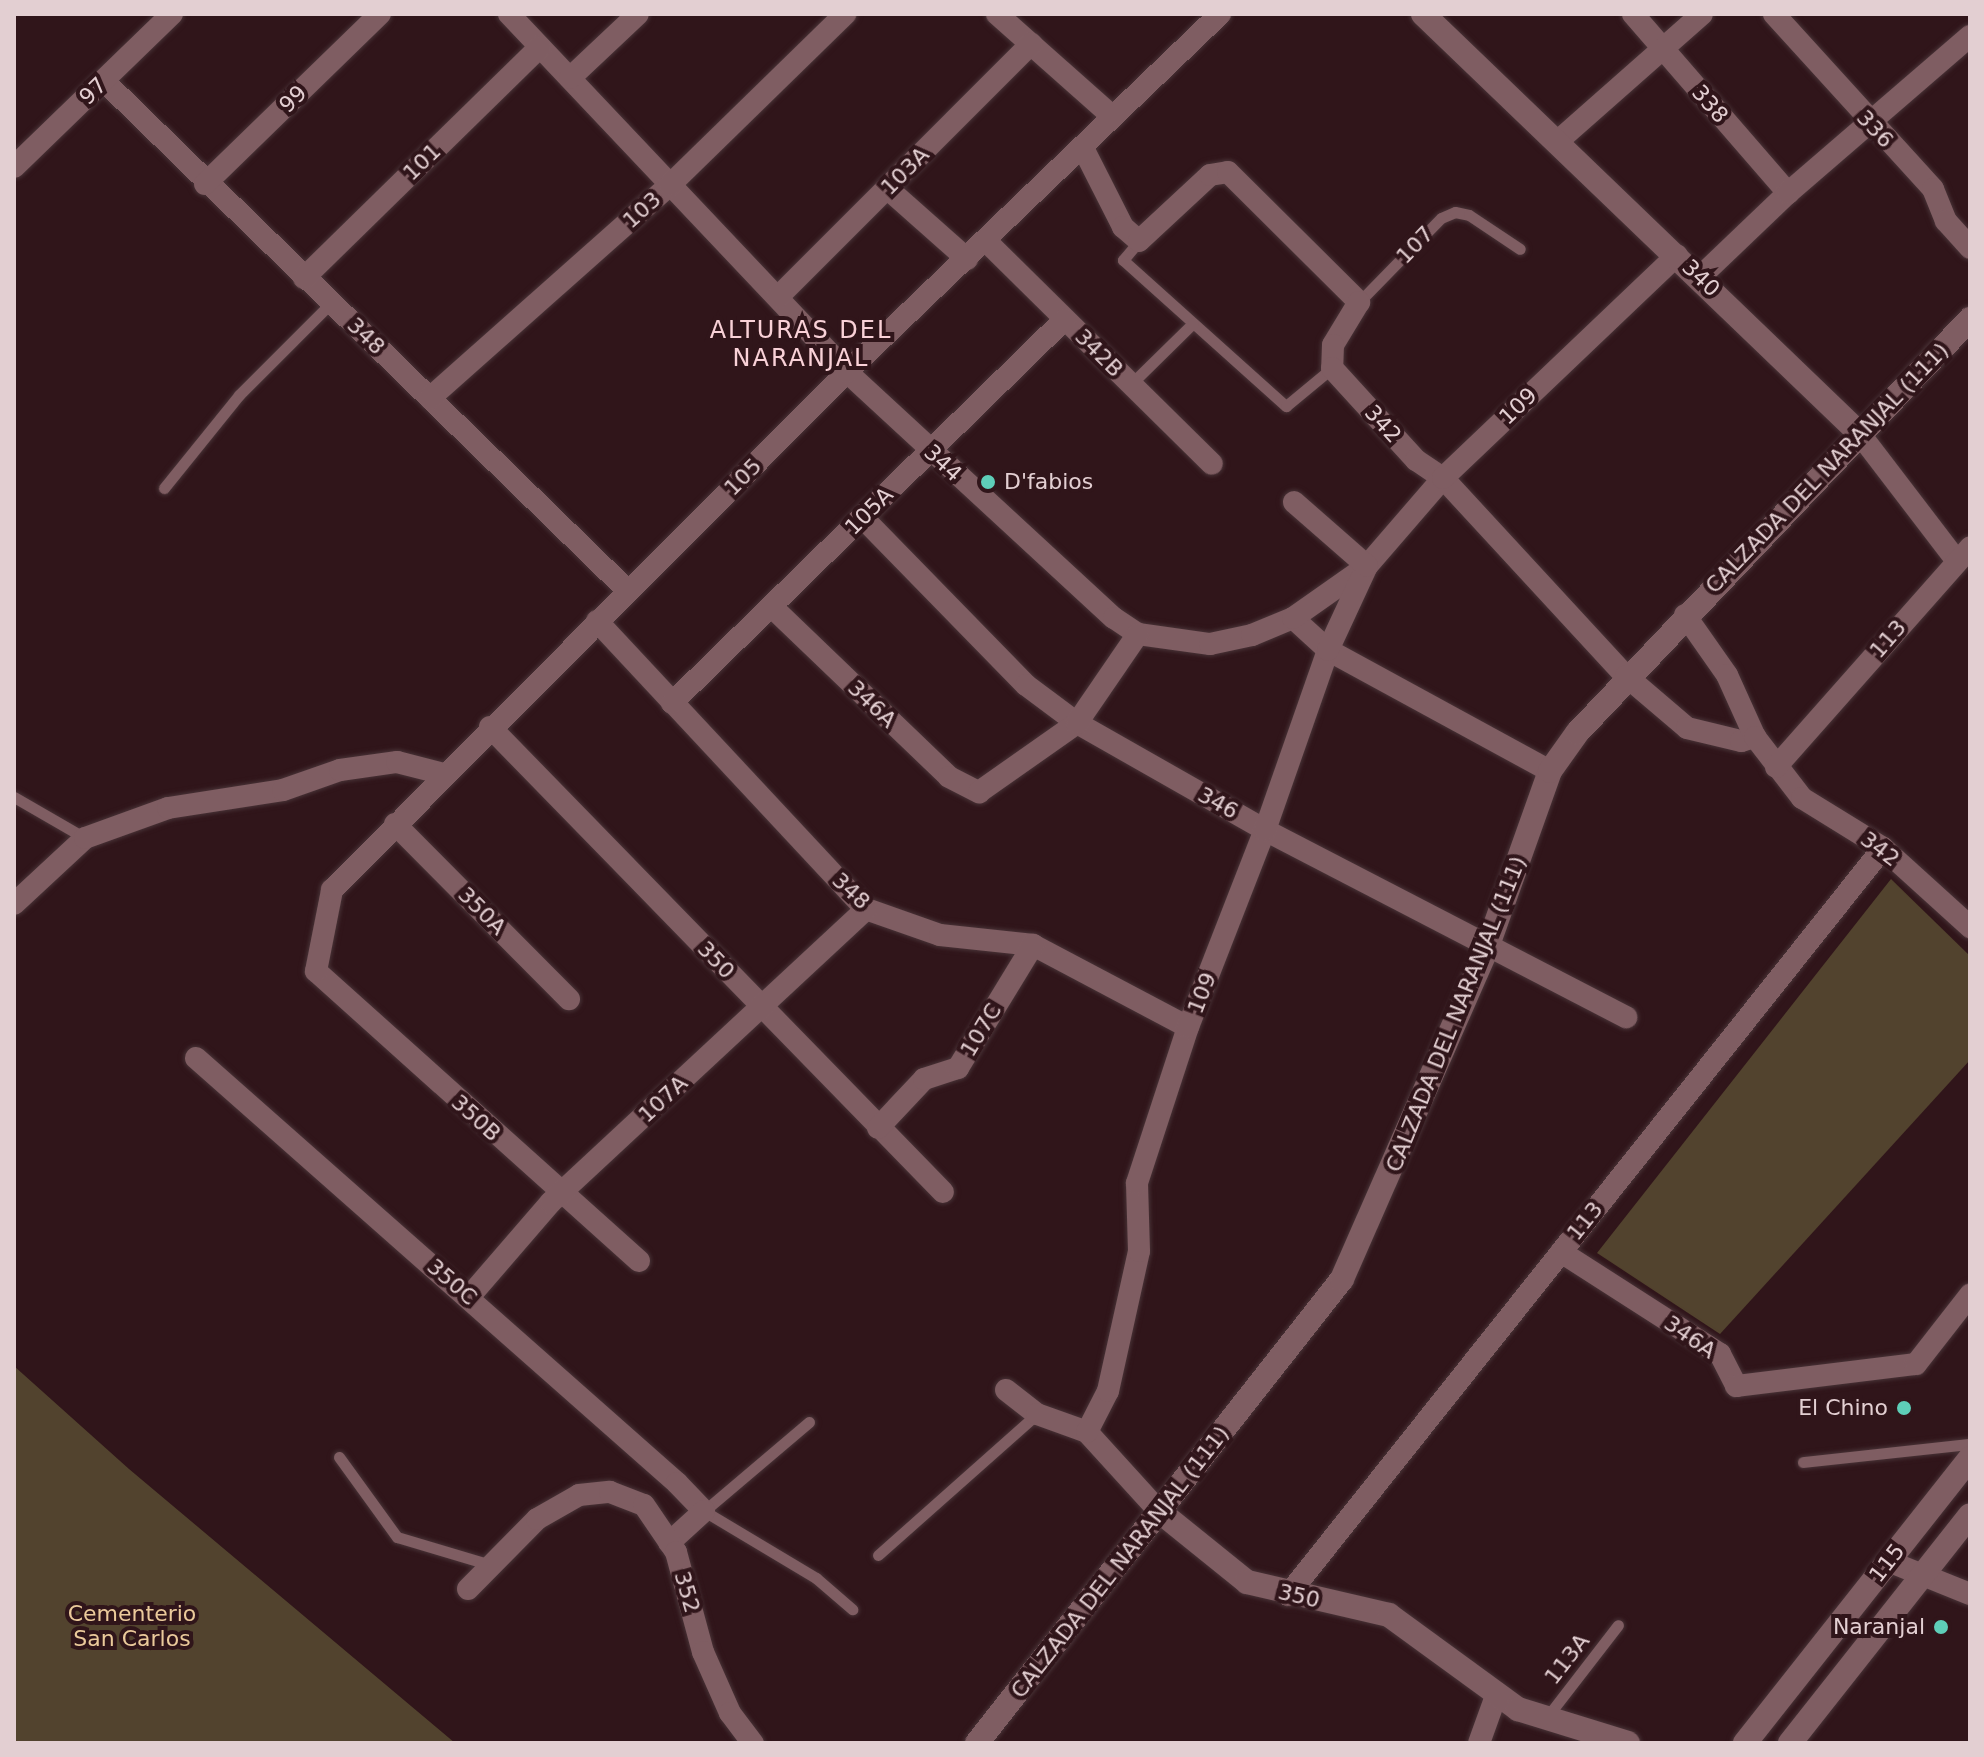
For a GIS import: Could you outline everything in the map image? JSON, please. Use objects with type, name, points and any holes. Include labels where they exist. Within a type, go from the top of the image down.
[{"type":"street","name":"97","points":[[14,167],[172,14]]},
{"type":"street","name":"99","points":[[205,184],[380,14]]},
{"type":"street","name":"344","points":[[509,14],[847,372],[929,450],[1138,634]]},
{"type":"street","points":[[570,78],[638,14]]},
{"type":"street","name":"103","points":[[430,398],[670,185],[845,14]]},
{"type":"street","points":[[997,14],[1112,116]]},
{"type":"street","name":"105","points":[[316,971],[332,890],[490,727],[847,372],[1220,14]]},
{"type":"street","name":"340","points":[[1423,14],[1859,433],[1963,554]]},
{"type":"street","name":"338","points":[[1633,14],[1788,193]]},
{"type":"street","points":[[1557,142],[1702,14]]},
{"type":"street","name":"336","points":[[1774,14],[1867,122],[1933,189],[1946,221],[1970,248]]},
{"type":"street","points":[[1700,277],[1867,122],[1970,36]]},
{"type":"street","name":"103A","points":[[778,297],[1031,44]]},
{"type":"street","name":"101","points":[[304,278],[540,47]]},
{"type":"street","name":"348","points":[[104,81],[205,184],[628,591]]},
{"type":"street","points":[[1083,148],[1123,227],[1139,241],[1210,175],[1228,172],[1359,302],[1333,345],[1332,368]]},
{"type":"street","points":[[887,188],[967,259]]},
{"type":"street","name":"342B","points":[[986,241],[1212,464]]},
{"type":"street","name":"109","points":[[1293,618],[1367,566],[1443,478],[1677,255]]},
{"type":"street","name":"105A","points":[[672,703],[1065,319]]},
{"type":"street","name":"CALZADA DEL NARANJAL (111)","points":[[977,1743],[1342,1279],[1487,948],[1550,771],[1626,676],[1970,319]]},
{"type":"street","name":"342","points":[[1332,368],[1416,460],[1443,478],[1626,676],[1687,728],[1741,741],[1755,737]]},
{"type":"street","points":[[1294,502],[1367,566]]},
{"type":"street","name":"346","points":[[863,518],[1026,685],[1077,723],[1265,830],[1487,948],[1626,1017]]},
{"type":"street","name":"113","points":[[1776,767],[1963,554]]},
{"type":"street","name":"109","points":[[1087,1432],[1108,1391],[1139,1251],[1137,1183],[1188,1027],[1265,830],[1328,650],[1367,566]]},
{"type":"street","name":"346A","points":[[772,607],[949,777],[979,792],[1077,723]]},
{"type":"street","name":"342","points":[[1685,615],[1727,675],[1755,737],[1802,798],[1883,848],[1970,927]]},
{"type":"street","points":[[1077,723],[1138,634],[1210,644],[1252,635],[1293,618],[1328,650],[1550,771]]},
{"type":"street","name":"348","points":[[597,621],[866,909],[940,935],[1033,945],[1188,1027]]},
{"type":"street","name":"350","points":[[490,727],[943,1192]]},
{"type":"street","points":[[14,904],[85,838],[168,808],[283,790],[340,770],[397,762],[444,774]]},
{"type":"street","name":"350A","points":[[395,824],[569,999]]},
{"type":"street","name":"113","points":[[1288,1595],[1883,848]]},
{"type":"street","name":"107A","points":[[469,1297],[562,1193],[866,909]]},
{"type":"street","name":"107C","points":[[878,1128],[924,1079],[958,1068],[1033,945]]},
{"type":"street","name":"350B","points":[[316,971],[639,1261]]},
{"type":"street","name":"350C","points":[[196,1058],[469,1297],[704,1511]]},
{"type":"street","name":"346A","points":[[1561,1252],[1720,1354],[1736,1386],[1916,1364],[1970,1295]]},
{"type":"street","name":"350","points":[[1006,1390],[1037,1414],[1087,1432],[1159,1511],[1247,1582],[1288,1595],[1389,1615],[1518,1709],[1628,1743]]},
{"type":"street","name":"115","points":[[1745,1743],[1970,1458]]},
{"type":"street","name":"352","points":[[491,1565],[537,1519],[579,1495],[610,1492],[644,1505],[669,1543],[703,1652],[730,1713],[753,1743]]},
{"type":"street","points":[[669,1543],[704,1511]]},
{"type":"street","name":"115","points":[[1790,1743],[1970,1515]]},
{"type":"street","points":[[1888,1561],[1920,1577],[1970,1594]]},
{"type":"street","points":[[468,1589],[491,1565]]},
{"type":"street","points":[[1479,1743],[1497,1693]]},
{"type":"lane","name":"107","points":[[1359,302],[1441,218],[1455,212],[1469,215],[1520,249]]},
{"type":"lane","points":[[1139,241],[1123,260],[1286,406],[1332,368]]},
{"type":"lane","points":[[164,488],[239,395],[331,303]]},
{"type":"lane","points":[[1130,385],[1193,323]]},
{"type":"lane","points":[[14,797],[85,838]]},
{"type":"lane","points":[[878,1555],[1037,1414]]},
{"type":"lane","points":[[809,1422],[704,1511],[816,1578],[852,1609]]},
{"type":"lane","points":[[1803,1462],[1970,1444]]},
{"type":"lane","points":[[339,1457],[397,1537],[491,1565]]},
{"type":"lane","name":"113A","points":[[1546,1718],[1618,1625]]},
{"type":"green space","points":[[1891,879],[1970,956],[1970,1060],[1720,1334],[1597,1253]]},
{"type":"green space","name":"Cementerio San Carlos","points":[[14,1366],[129,1469],[455,1743],[14,1743]]},
{"type":"place","name":"D'fabios","points":[[988,482]]},
{"type":"place","name":"El Chino","points":[[1904,1408]]},
{"type":"place","name":"Naranjal","points":[[1941,1627]]},
{"type":"district","name":"ALTURAS DEL NARANJAL","points":[[801,345]]}]
